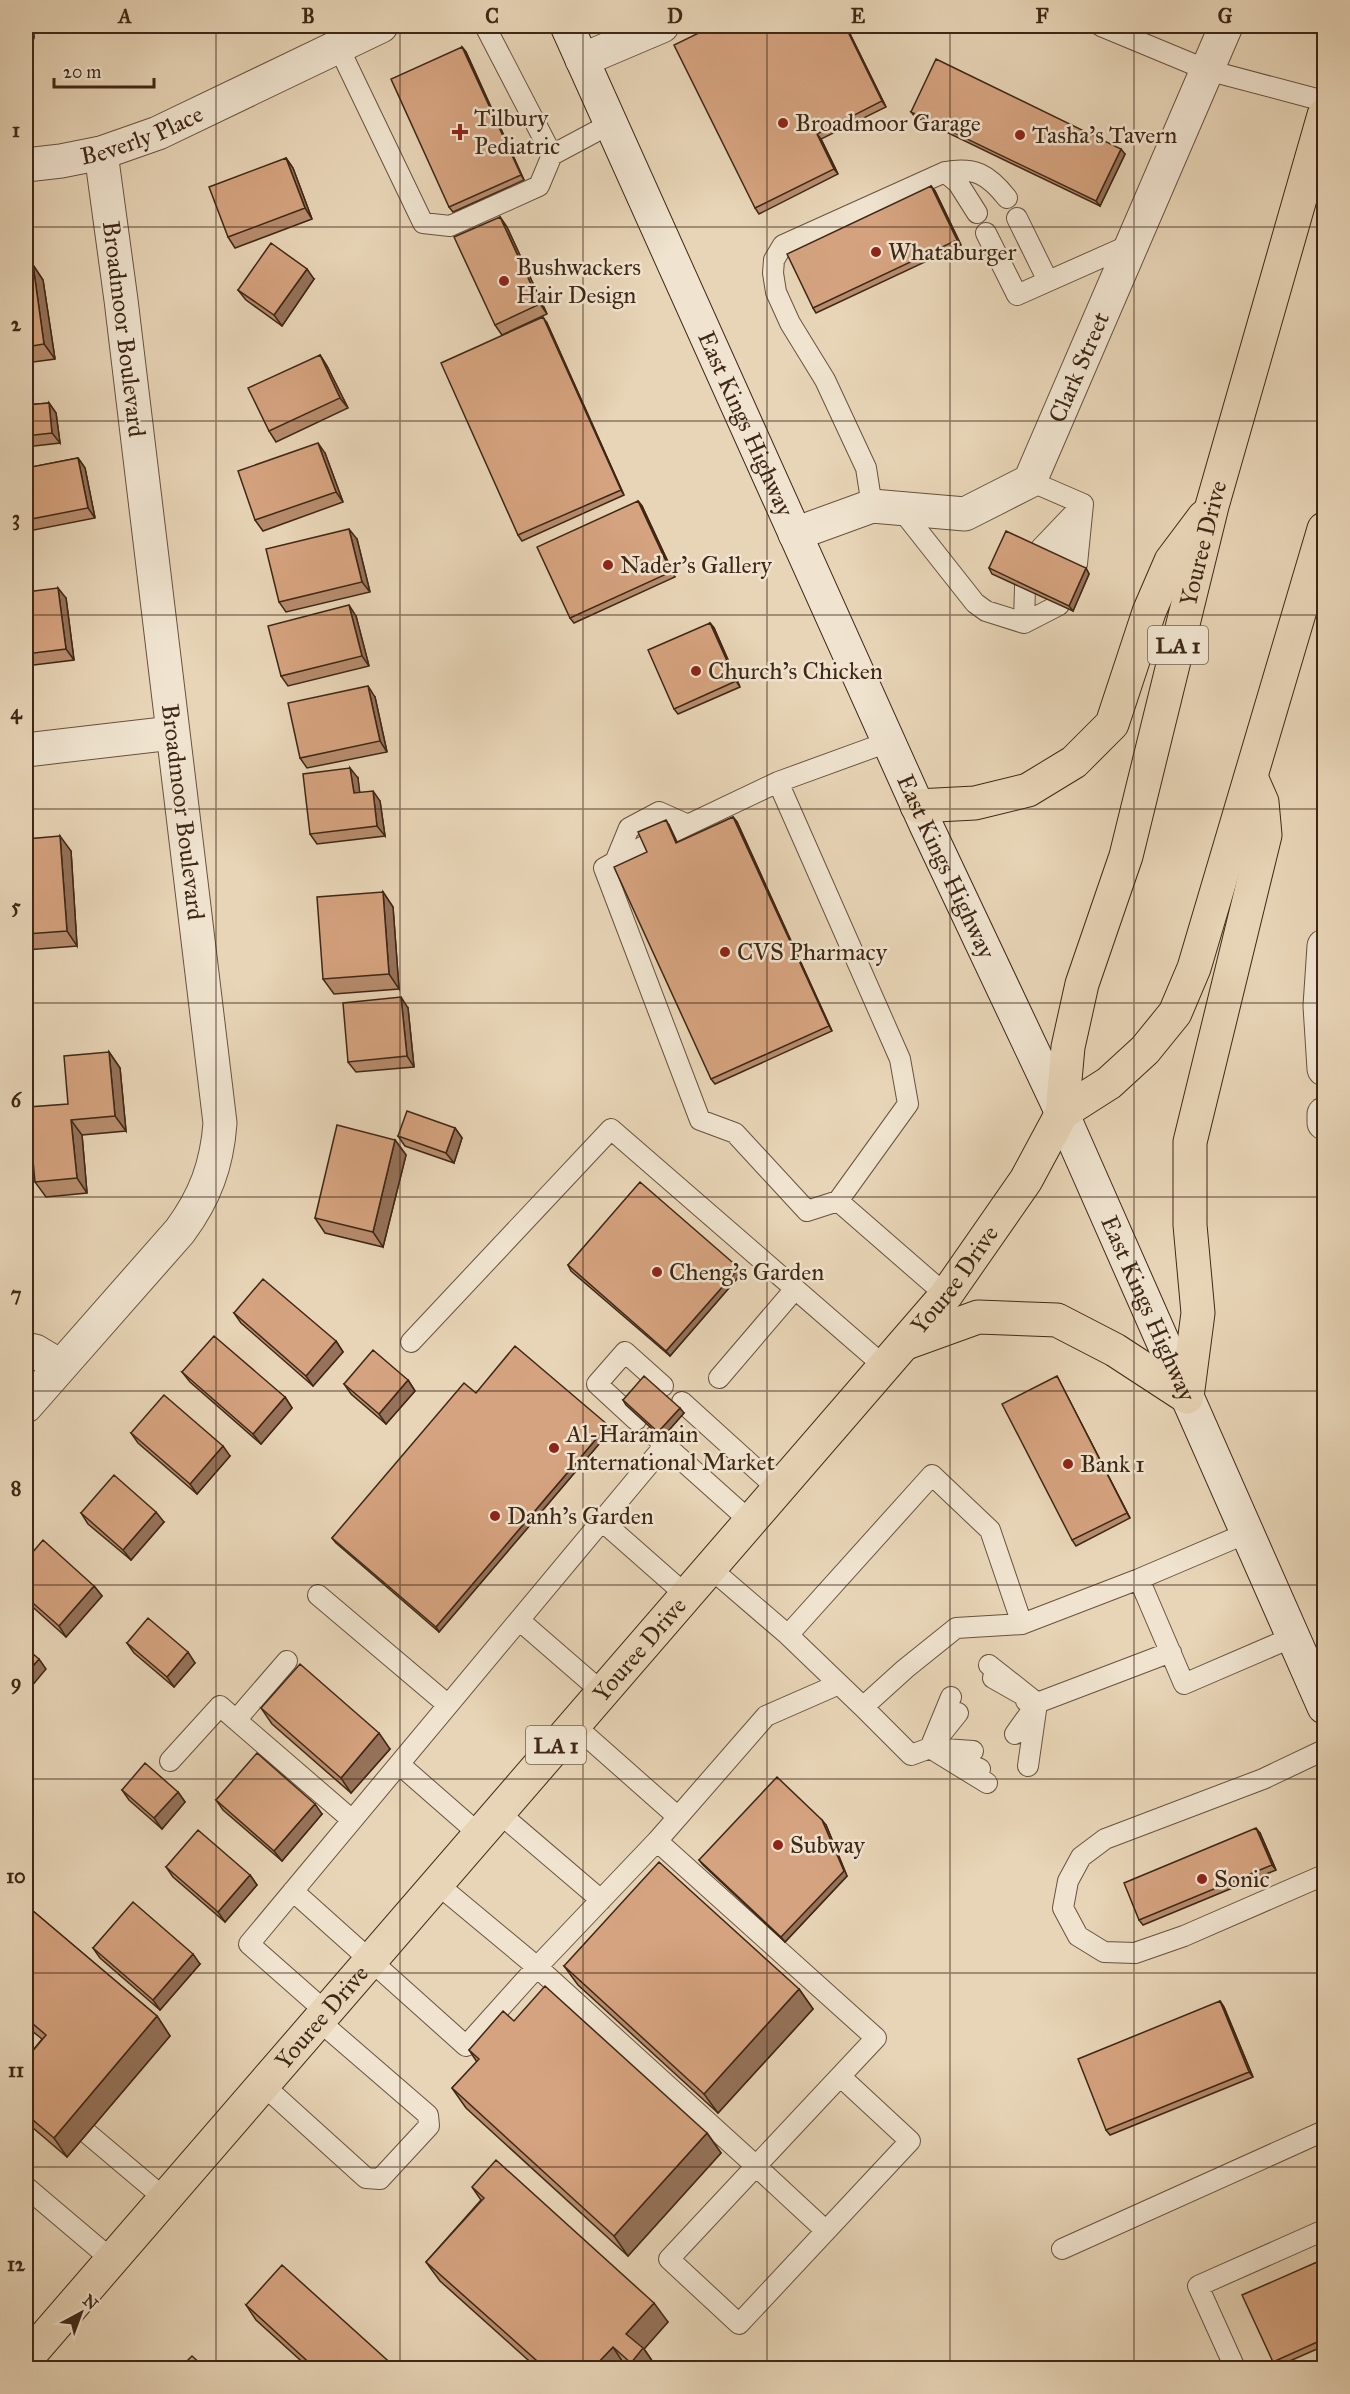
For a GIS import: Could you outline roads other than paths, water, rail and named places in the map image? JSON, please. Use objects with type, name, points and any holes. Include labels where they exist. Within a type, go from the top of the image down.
[{"type":"main road","name":"Youree Drive","points":[[31,2342],[111,2259],[946,1295],[1026,1180],[1062,1113],[1068,1047],[1082,984],[1126,856],[1212,506],[1324,115]]},
{"type":"main road","points":[[917,806],[975,803],[1028,790],[1074,762],[1113,724],[1149,612],[1171,561],[1212,506]]},
{"type":"main road","name":"Youree Drive","points":[[1062,1113],[1109,1083],[1145,1050],[1175,1013],[1194,968],[1324,529]]},
{"type":"main road","points":[[894,1355],[978,1317],[1057,1320],[1115,1350],[1187,1396],[1198,1313],[1190,1225],[1190,1142],[1265,835],[1262,802],[1251,777]]},
{"type":"street","name":"Beverly Place","points":[[26,165],[101,153],[158,134],[381,26]]},
{"type":"street","name":"East Kings Highway","points":[[567,26],[917,806],[1062,1113],[1324,1707]]},
{"type":"street","points":[[582,60],[662,26]]},
{"type":"street","name":"Clark Street","points":[[1030,482],[1226,26]]},
{"type":"street","name":"Broadmoor Boulevard","points":[[26,1406],[180,1230],[197,1207],[207,1187],[219,1144],[218,1096],[172,733],[122,300],[101,153]]},
{"type":"street","points":[[795,534],[886,507],[965,514],[1030,482]]},
{"type":"street","points":[[26,750],[172,733]]},
{"type":"street","points":[[1324,946],[1320,1006],[1324,1069]]},
{"type":"street","points":[[1324,1114],[1324,1123]]},
{"type":"street","points":[[26,1349],[35,1351],[60,1366]]},
{"type":"lane","points":[[485,26],[552,155]]},
{"type":"lane","points":[[1101,26],[1127,30],[1207,70],[1324,101]]},
{"type":"lane","points":[[338,46],[423,223],[450,226],[539,186],[552,155],[610,124]]},
{"type":"lane","points":[[1007,198],[995,183],[978,172],[961,169],[945,172],[783,245],[774,260],[773,273],[776,292],[790,323],[825,380],[886,507],[975,603],[986,611],[1024,623]]},
{"type":"lane","points":[[945,172],[958,183],[976,213]]},
{"type":"lane","points":[[1017,218],[1048,281]]},
{"type":"lane","points":[[986,233],[1017,295],[1132,244]]},
{"type":"lane","points":[[1030,482],[1083,504]]},
{"type":"lane","points":[[1041,548],[1083,504]]},
{"type":"lane","points":[[1069,560],[1083,504]]},
{"type":"lane","points":[[1024,623],[1025,586]]},
{"type":"lane","points":[[1024,623],[1052,600]]},
{"type":"lane","points":[[615,862],[629,828],[659,812],[680,829],[778,782],[888,742]]},
{"type":"lane","points":[[646,845],[603,868],[700,1120],[735,1133],[807,1211],[838,1201],[908,1104],[900,1059],[778,782]]},
{"type":"lane","points":[[411,1342],[611,1129],[795,1289],[894,1355]]},
{"type":"lane","points":[[838,1201],[946,1295]]},
{"type":"lane","points":[[719,1378],[795,1289]]},
{"type":"lane","points":[[636,1420],[597,1384],[625,1352],[663,1386]]},
{"type":"lane","points":[[682,1402],[777,1488]]},
{"type":"lane","points":[[262,2084],[366,2178],[380,2179],[429,2126],[428,2115],[249,1944],[602,1521],[660,1441],[750,1521]]},
{"type":"lane","points":[[788,1635],[932,1475],[990,1530],[1022,1624]]},
{"type":"lane","points":[[602,1521],[686,1595]]},
{"type":"lane","points":[[863,1707],[956,1628],[1022,1624],[1139,1579],[1247,1533]]},
{"type":"lane","points":[[710,1568],[788,1635],[911,1755],[930,1748],[980,1768],[930,1748]]},
{"type":"lane","points":[[1139,1579],[1184,1683],[1293,1636]]},
{"type":"lane","points":[[318,1595],[448,1705]]},
{"type":"lane","points":[[519,1620],[602,1692]]},
{"type":"lane","points":[[1037,1703],[994,1680],[1037,1703],[1171,1652]]},
{"type":"lane","points":[[236,1720],[286,1661]]},
{"type":"lane","points":[[293,1891],[466,2046],[537,1967],[657,1841],[766,1716],[839,1684]]},
{"type":"lane","points":[[930,1748],[952,1697],[930,1748]]},
{"type":"lane","points":[[1037,1703],[1022,1750],[1037,1703]]},
{"type":"lane","points":[[170,1761],[219,1706],[352,1820]]},
{"type":"lane","points":[[574,1725],[678,1817]]},
{"type":"lane","points":[[1324,1750],[1263,1779],[1105,1839],[1081,1857],[1068,1881],[1063,1908],[1077,1936],[1104,1952],[1136,1953],[1184,1936],[1324,1875]]},
{"type":"lane","points":[[399,1764],[601,1900]]},
{"type":"lane","points":[[657,1841],[876,2038],[669,2259],[738,2324],[910,2141],[841,2077]]},
{"type":"lane","points":[[436,1883],[537,1967],[826,2231]]},
{"type":"lane","points":[[1062,2249],[1324,2131]]},
{"type":"lane","points":[[111,2154],[88,2134],[164,2198]]},
{"type":"lane","points":[[26,2187],[111,2259]]},
{"type":"lane","points":[[1235,2368],[1198,2286],[1324,2230]]},
{"type":"place","name":"Broadmoor Garage","points":[[783,123]]},
{"type":"place","name":"Tilbury Pediatric","points":[[460,132]]},
{"type":"place","name":"Tasha's Tavern","points":[[1020,135]]},
{"type":"place","name":"Whataburger","points":[[876,252]]},
{"type":"place","name":"Bushwackers Hair Design","points":[[504,281]]},
{"type":"place","name":"Nader's Gallery","points":[[608,565]]},
{"type":"place","name":"Church's Chicken","points":[[696,671]]},
{"type":"place","name":"CVS Pharmacy","points":[[725,952]]},
{"type":"place","name":"Cheng's Garden","points":[[657,1272]]},
{"type":"place","name":"Al-Haramain International Market","points":[[554,1448]]},
{"type":"place","name":"Bank 1","points":[[1068,1464]]},
{"type":"place","name":"Danh's Garden","points":[[495,1516]]},
{"type":"place","name":"Subway","points":[[778,1845]]},
{"type":"place","name":"Sonic","points":[[1202,1879]]}]
